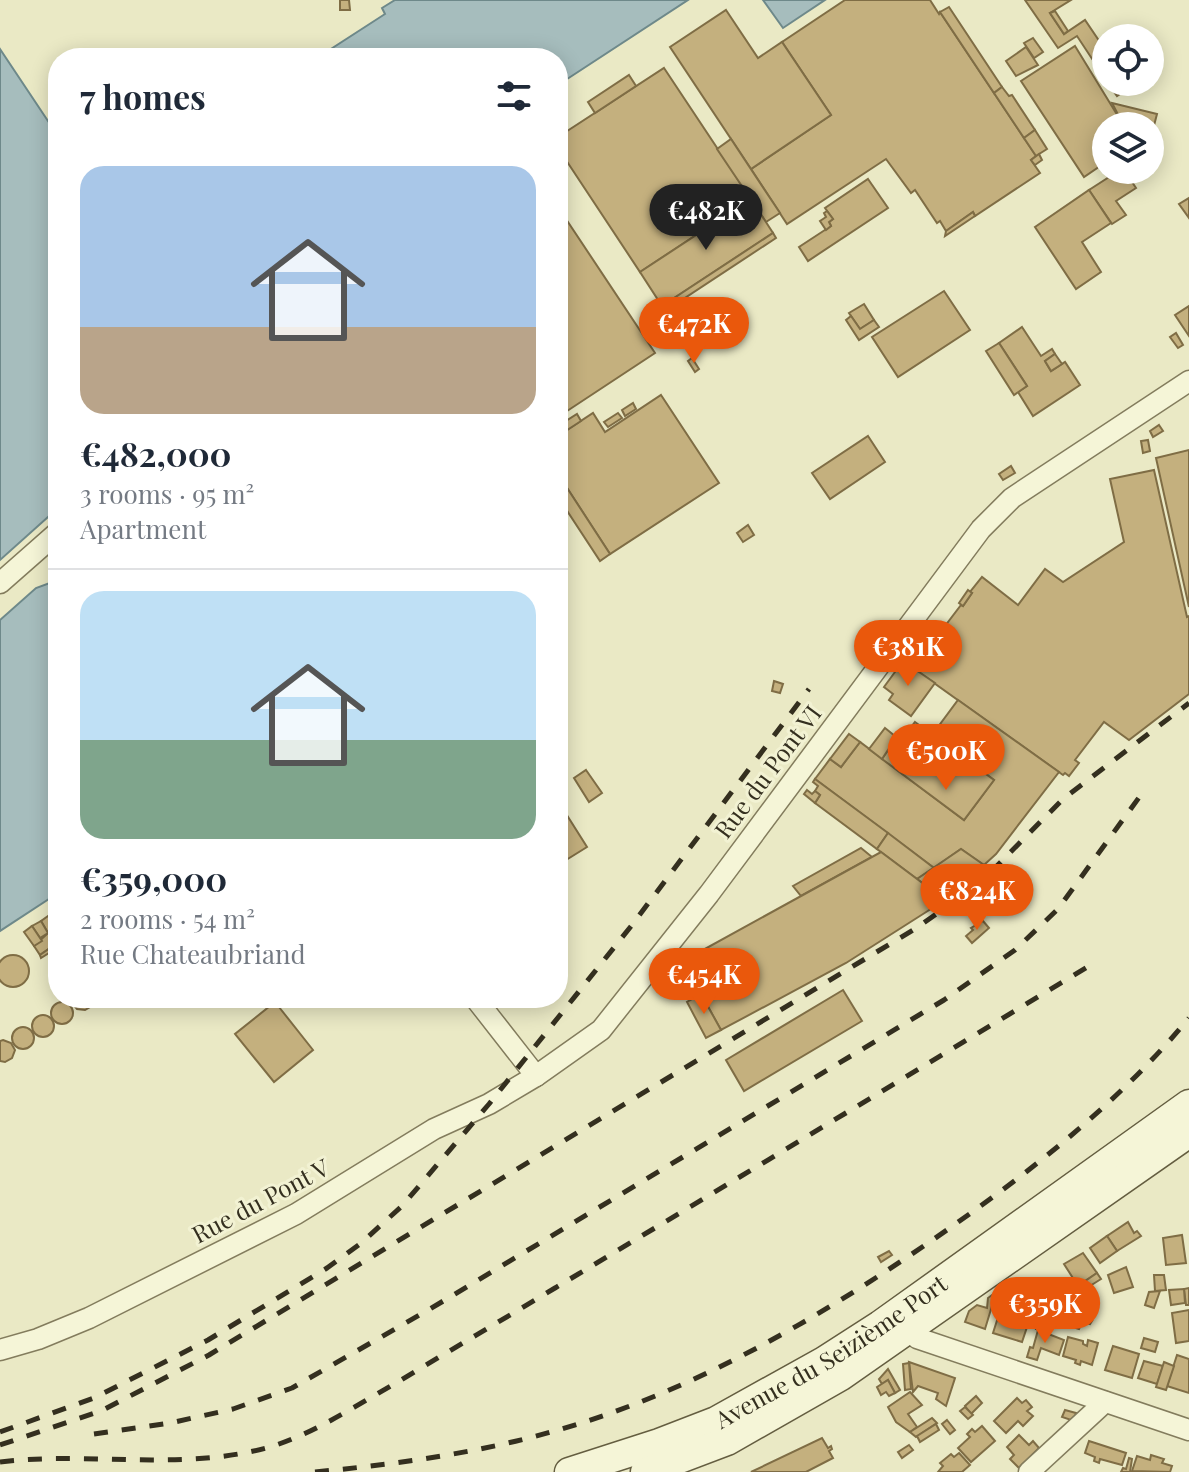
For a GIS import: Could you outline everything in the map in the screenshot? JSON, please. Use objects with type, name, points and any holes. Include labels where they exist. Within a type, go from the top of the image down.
[{"type":"main road","name":"Avenue du Seizième Port","points":[[569,1472],[716,1421],[824,1361],[880,1325],[1189,1104]]},
{"type":"main road","name":"Avenue du Seizième Port","points":[[645,1472],[727,1441],[841,1376],[1189,1133]]},
{"type":"street","name":"Rue du Pont VI","points":[[536,1076],[601,1030],[623,1004],[709,894],[981,529],[1012,498],[1189,381]]},
{"type":"street","points":[[0,583],[48,541]]},
{"type":"street","points":[[483,1008],[536,1076]]},
{"type":"street","name":"Rue du Pont V","points":[[0,1350],[38,1339],[89,1318],[296,1214],[434,1129],[489,1104],[536,1076]]},
{"type":"street","points":[[908,1330],[917,1338],[1189,1430]]},
{"type":"street","points":[[1029,1472],[1105,1402]]},
{"type":"water","points":[[395,0],[688,0],[568,78],[568,48],[332,48],[385,14],[382,8]]},
{"type":"water","points":[[763,0],[825,0],[783,28]]},
{"type":"water","points":[[0,49],[48,121],[48,517],[0,560]]},
{"type":"water","points":[[48,584],[48,900],[0,931],[0,620],[36,588]]},
{"type":"building","points":[[340,0],[349,0],[350,10],[340,10]]},
{"type":"building","points":[[845,0],[930,0],[1036,156],[1031,160],[1040,173],[975,216],[973,212],[946,231],[915,190],[911,193],[886,159],[787,224],[751,169],[831,115],[782,42]]},
{"type":"building","points":[[1025,0],[1071,0],[1050,13],[1064,34],[1085,20],[1092,30],[1092,59],[1077,36],[1058,48]]},
{"type":"building","points":[[949,7],[1002,87],[994,93],[940,12]]},
{"type":"building","points":[[726,10],[758,58],[782,42],[831,115],[751,169],[670,47]]},
{"type":"building","points":[[1055,11],[1068,31],[1064,34],[1050,13]]},
{"type":"building","points":[[1033,38],[1043,52],[1034,58],[1024,43]]},
{"type":"building","points":[[1075,46],[1092,74],[1092,96],[1106,96],[1115,112],[1092,112],[1092,172],[1084,177],[1021,81]]},
{"type":"building","points":[[1026,47],[1038,65],[1016,76],[1006,61]]},
{"type":"building","points":[[664,68],[751,199],[640,272],[568,163],[568,130]]},
{"type":"building","points":[[629,75],[636,86],[595,113],[588,102]]},
{"type":"building","points":[[1002,87],[1009,96],[1012,95],[1035,130],[1024,138],[994,93]]},
{"type":"building","points":[[1112,103],[1149,112],[1117,112]]},
{"type":"building","points":[[1035,130],[1047,149],[1036,156],[1024,138]]},
{"type":"building","points":[[731,139],[780,213],[766,222],[717,149]]},
{"type":"building","points":[[1039,154],[1042,160],[1035,165],[1031,160]]},
{"type":"building","points":[[868,179],[888,208],[808,261],[799,247],[831,226],[829,222],[833,219],[825,208]]},
{"type":"building","points":[[1098,184],[1133,184],[1136,188],[1116,201],[1126,215],[1112,224],[1089,190]]},
{"type":"building","points":[[1089,190],[1111,223],[1082,242],[1101,272],[1076,289],[1035,227]]},
{"type":"building","points":[[1189,198],[1189,218],[1179,204]]},
{"type":"building","points":[[751,199],[773,233],[662,306],[640,272]]},
{"type":"building","points":[[827,211],[833,219],[826,230],[820,221],[826,217],[824,213]]},
{"type":"building","points":[[973,212],[975,216],[945,236],[946,231]]},
{"type":"building","points":[[568,222],[655,353],[568,410]]},
{"type":"building","points":[[773,233],[776,238],[665,311],[662,306]]},
{"type":"building","points":[[944,291],[970,330],[898,377],[872,337]]},
{"type":"building","points":[[864,304],[874,320],[860,329],[849,313]]},
{"type":"building","points":[[1189,306],[1189,336],[1175,315]]},
{"type":"building","points":[[851,316],[860,329],[874,320],[879,327],[859,340],[846,320]]},
{"type":"building","points":[[1022,327],[1041,356],[1052,349],[1055,354],[1045,361],[1051,371],[1065,362],[1080,385],[1033,416],[1018,392],[1027,386],[999,343]]},
{"type":"building","points":[[1176,333],[1183,345],[1178,348],[1170,337]]},
{"type":"building","points":[[999,343],[1027,386],[1014,395],[986,351]]},
{"type":"building","points":[[1055,354],[1062,364],[1051,371],[1045,361]]},
{"type":"building","points":[[692,358],[699,369],[695,372],[688,361]]},
{"type":"building","points":[[661,395],[719,483],[610,554],[568,489],[568,429],[593,413],[605,432]]},
{"type":"building","points":[[633,403],[636,409],[625,416],[622,410]]},
{"type":"building","points":[[618,413],[622,418],[608,427],[604,422]]},
{"type":"building","points":[[577,414],[581,421],[568,429],[568,420]]},
{"type":"building","points":[[1159,425],[1163,431],[1153,437],[1150,431]]},
{"type":"building","points":[[868,436],[885,462],[830,499],[812,473]]},
{"type":"building","points":[[1148,440],[1150,451],[1143,453],[1141,441]]},
{"type":"building","points":[[1189,450],[1189,607],[1156,458]]},
{"type":"building","points":[[1011,466],[1015,473],[1003,480],[999,474]]},
{"type":"building","points":[[1154,470],[1189,616],[1189,694],[1129,740],[1104,722],[1075,760],[1079,763],[1069,776],[1063,775],[913,668],[982,577],[1018,605],[1045,569],[1063,582],[1124,542],[1110,479]]},
{"type":"building","points":[[568,489],[610,554],[600,561],[568,512]]},
{"type":"building","points":[[748,525],[754,535],[743,542],[737,533]]},
{"type":"building","points":[[968,590],[972,593],[963,606],[959,603]]},
{"type":"building","points":[[903,661],[935,683],[911,716],[889,700],[893,694],[884,687]]},
{"type":"building","points":[[774,681],[783,684],[780,693],[772,691]]},
{"type":"building","points":[[958,700],[1059,772],[996,854],[984,865],[961,849],[934,868],[815,779],[830,759],[841,767],[860,742],[964,820],[994,780],[932,735]]},
{"type":"building","points":[[915,722],[994,780],[964,820],[882,759],[888,750],[892,753]]},
{"type":"building","points":[[885,728],[901,741],[892,753],[888,750],[882,759],[869,749]]},
{"type":"building","points":[[849,734],[860,742],[841,767],[830,759]]},
{"type":"building","points":[[586,770],[602,793],[589,802],[574,778]]},
{"type":"building","points":[[815,779],[888,833],[877,849],[815,803],[820,795],[815,791],[818,786],[813,782]]},
{"type":"building","points":[[807,790],[820,795],[815,803],[804,794]]},
{"type":"building","points":[[568,817],[587,847],[568,859]]},
{"type":"building","points":[[888,833],[934,868],[917,879],[877,849]]},
{"type":"building","points":[[861,848],[872,857],[801,896],[793,886]]},
{"type":"building","points":[[961,849],[984,865],[945,900],[917,879]]},
{"type":"building","points":[[881,852],[945,900],[846,963],[721,1030],[701,994],[690,1000],[683,984],[692,978],[683,961]]},
{"type":"building","points":[[48,916],[48,933],[41,921]]},
{"type":"building","points":[[41,921],[48,933],[40,938],[32,926]]},
{"type":"building","points":[[983,921],[989,928],[972,943],[966,936],[973,930],[971,928]]},
{"type":"building","points":[[32,926],[42,941],[34,946],[24,932]]},
{"type":"building","points":[[48,933],[48,950],[40,955],[34,946]]},
{"type":"building","points":[[7,956],[19,956],[28,965],[28,977],[19,986],[7,986],[-1,978],[-1,964]]},
{"type":"building","points":[[843,990],[862,1021],[744,1091],[726,1060]]},
{"type":"building","points":[[701,994],[721,1030],[706,1038],[687,1002]]},
{"type":"building","points":[[52,1008],[72,1009],[70,1021],[62,1024],[54,1021]]},
{"type":"building","points":[[268,1008],[280,1008],[313,1050],[274,1082],[235,1034]]},
{"type":"building","points":[[43,1015],[51,1018],[54,1026],[51,1034],[43,1037],[35,1034],[32,1026],[35,1018]]},
{"type":"building","points":[[23,1027],[31,1030],[34,1038],[31,1046],[23,1049],[15,1046],[12,1038],[15,1030]]},
{"type":"building","points":[[0,1041],[11,1043],[15,1050],[12,1058],[5,1062],[0,1061]]},
{"type":"building","points":[[1128,1222],[1134,1233],[1137,1231],[1141,1236],[1117,1251],[1107,1236]]},
{"type":"building","points":[[1182,1235],[1186,1263],[1166,1265],[1163,1238]]},
{"type":"building","points":[[1107,1236],[1117,1251],[1100,1263],[1090,1248]]},
{"type":"building","points":[[889,1251],[892,1255],[881,1262],[878,1257]]},
{"type":"building","points":[[1083,1253],[1097,1273],[1078,1286],[1064,1264]]},
{"type":"building","points":[[1126,1267],[1133,1287],[1114,1293],[1108,1275]]},
{"type":"building","points":[[1097,1273],[1101,1279],[1082,1291],[1084,1295],[1076,1309],[1071,1310],[1067,1293],[1074,1292],[1072,1290]]},
{"type":"building","points":[[1154,1275],[1164,1275],[1166,1290],[1155,1291]]},
{"type":"building","points":[[1189,1288],[1189,1305],[1186,1305],[1184,1289]]},
{"type":"building","points":[[1184,1289],[1185,1303],[1171,1305],[1169,1290]]},
{"type":"building","points":[[1067,1291],[1071,1310],[1042,1309],[1047,1295]]},
{"type":"building","points":[[1160,1291],[1154,1308],[1145,1305],[1149,1292]]},
{"type":"building","points":[[995,1296],[985,1329],[965,1322],[969,1311],[977,1305],[987,1308],[988,1298]]},
{"type":"building","points":[[1076,1309],[1090,1313],[1090,1324],[1082,1322],[1079,1329],[1070,1326]]},
{"type":"building","points":[[1189,1310],[1189,1341],[1176,1343],[1172,1313]]},
{"type":"building","points":[[1000,1311],[1029,1321],[1022,1342],[993,1333]]},
{"type":"building","points":[[1039,1319],[1051,1324],[1048,1335],[1036,1329]]},
{"type":"building","points":[[1038,1330],[1064,1340],[1059,1355],[1041,1348],[1037,1360],[1027,1357]]},
{"type":"building","points":[[1068,1337],[1083,1341],[1087,1346],[1088,1340],[1098,1343],[1092,1365],[1081,1361],[1080,1365],[1075,1363],[1076,1360],[1063,1356]]},
{"type":"building","points":[[1144,1338],[1158,1342],[1155,1352],[1141,1348]]},
{"type":"building","points":[[1113,1346],[1139,1354],[1132,1378],[1105,1370]]},
{"type":"building","points":[[1177,1355],[1189,1359],[1189,1393],[1167,1386]]},
{"type":"building","points":[[1144,1361],[1163,1366],[1157,1384],[1138,1378]]},
{"type":"building","points":[[909,1362],[955,1378],[946,1406],[936,1399],[938,1393],[918,1386],[913,1392]]},
{"type":"building","points":[[1164,1362],[1174,1366],[1166,1390],[1156,1387]]},
{"type":"building","points":[[909,1363],[911,1389],[905,1390],[903,1364]]},
{"type":"building","points":[[888,1369],[900,1390],[895,1393],[888,1380],[882,1384],[879,1379]]},
{"type":"building","points":[[888,1380],[895,1393],[881,1395],[877,1387]]},
{"type":"building","points":[[910,1392],[922,1405],[908,1414],[917,1427],[910,1432],[896,1422],[888,1407]]},
{"type":"building","points":[[976,1396],[982,1403],[971,1414],[965,1406]]},
{"type":"building","points":[[1017,1398],[1022,1403],[1026,1400],[1032,1407],[1027,1411],[1033,1416],[1023,1426],[1018,1421],[1006,1433],[994,1421]]},
{"type":"building","points":[[965,1407],[973,1415],[968,1419],[960,1411]]},
{"type":"building","points":[[1065,1410],[1076,1413],[1074,1421],[1062,1417]]},
{"type":"building","points":[[932,1418],[937,1423],[916,1437],[910,1432]]},
{"type":"building","points":[[947,1420],[955,1430],[950,1434],[942,1424]]},
{"type":"building","points":[[936,1424],[939,1430],[920,1442],[917,1436]]},
{"type":"building","points":[[982,1426],[995,1441],[971,1462],[958,1448],[970,1437],[967,1434],[972,1429],[975,1432]]},
{"type":"building","points":[[1019,1435],[1029,1445],[1033,1441],[1039,1448],[1019,1468],[1010,1459],[1014,1455],[1007,1447]]},
{"type":"building","points":[[822,1438],[828,1448],[831,1446],[829,1451],[833,1458],[806,1472],[751,1472]]},
{"type":"building","points":[[1089,1441],[1126,1453],[1122,1465],[1100,1459],[1099,1463],[1094,1461],[1095,1457],[1085,1453]]},
{"type":"building","points":[[909,1445],[913,1450],[902,1458],[898,1452]]},
{"type":"building","points":[[959,1453],[970,1465],[962,1472],[938,1472],[943,1466],[940,1463],[951,1454],[954,1457]]},
{"type":"building","points":[[1151,1455],[1164,1459],[1162,1463],[1172,1466],[1170,1472],[1132,1471],[1137,1456],[1150,1460]]},
{"type":"building","points":[[1129,1458],[1132,1459],[1130,1472],[1121,1472],[1123,1468],[1126,1469]]},
{"type":"railway","points":[[568,1005],[809,689]]},
{"type":"railway","points":[[0,1445],[101,1411],[209,1355],[918,927],[981,882],[1063,799],[1189,703]]},
{"type":"railway","points":[[94,1434],[170,1423],[233,1409],[292,1388],[430,1309],[944,1000],[1015,950],[1058,909],[1143,792]]},
{"type":"railway","points":[[0,1462],[202,1458],[270,1447],[303,1434],[396,1383],[1094,963]]},
{"type":"railway","points":[[0,1432],[94,1398],[208,1340],[327,1268],[360,1244],[402,1206],[566,1008]]},
{"type":"railway","points":[[315,1472],[438,1457],[558,1430],[611,1413],[714,1370],[861,1287],[1017,1179],[1108,1103],[1189,1018]]}]
